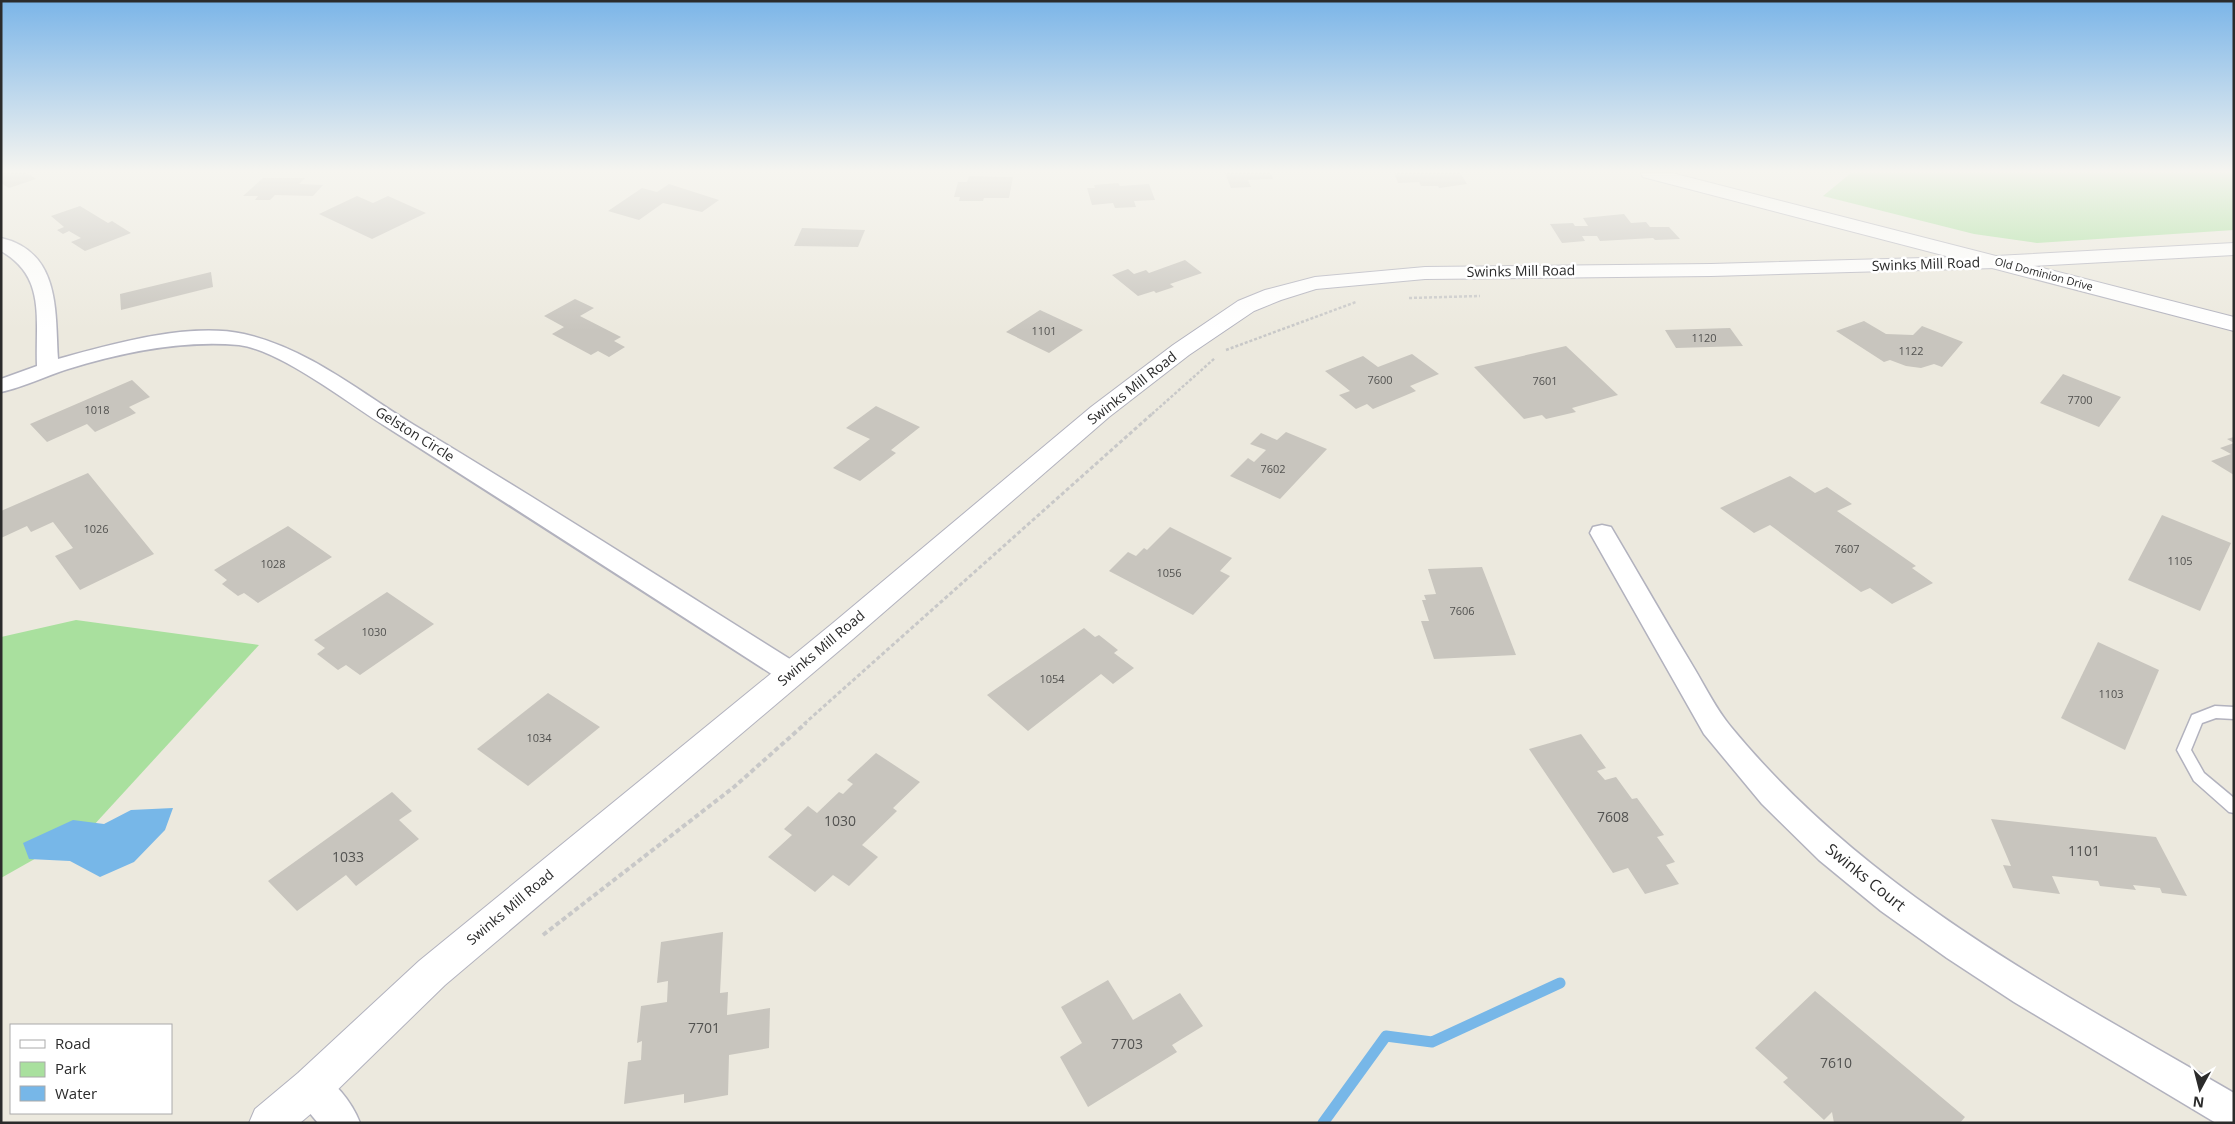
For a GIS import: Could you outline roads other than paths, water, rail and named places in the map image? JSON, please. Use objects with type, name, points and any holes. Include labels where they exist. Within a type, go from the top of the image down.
[{"type":"street","name":"Old Dominion Drive","points":[[1854,225],[2234,324]]},
{"type":"street","points":[[1,243],[29,261],[40,277],[48,318],[45,344],[48,370]]},
{"type":"street","name":"Swinks Mill Road","points":[[269,1123],[312,1087],[432,973],[1100,412],[1181,350],[1246,306],[1302,286],[1333,280],[1425,273],[1566,270],[1711,270],[1996,262],[2234,248]]},
{"type":"street","name":"Gelston Circle","points":[[1,386],[96,355],[145,344],[176,340],[218,339],[241,340],[268,346],[288,355],[368,404],[396,424],[436,447],[791,673]]},
{"type":"street","name":"Swinks Court","points":[[1602,533],[1659,637],[1680,667],[1699,704],[1720,734],[1773,796],[1826,845],[1864,878],[1936,932],[1985,965],[2234,1113]]},
{"type":"street","points":[[312,1087],[342,1123]]},
{"type":"lane","points":[[2234,713],[2215,712],[2196,719],[2184,750],[2199,777],[2234,807]]},
{"type":"water","points":[[173,808],[165,830],[134,862],[100,877],[70,861],[29,859],[23,843],[73,820],[104,824],[131,810]]},
{"type":"waterway","points":[[1323,1123],[1386,1036],[1432,1042],[1560,983]]}]
